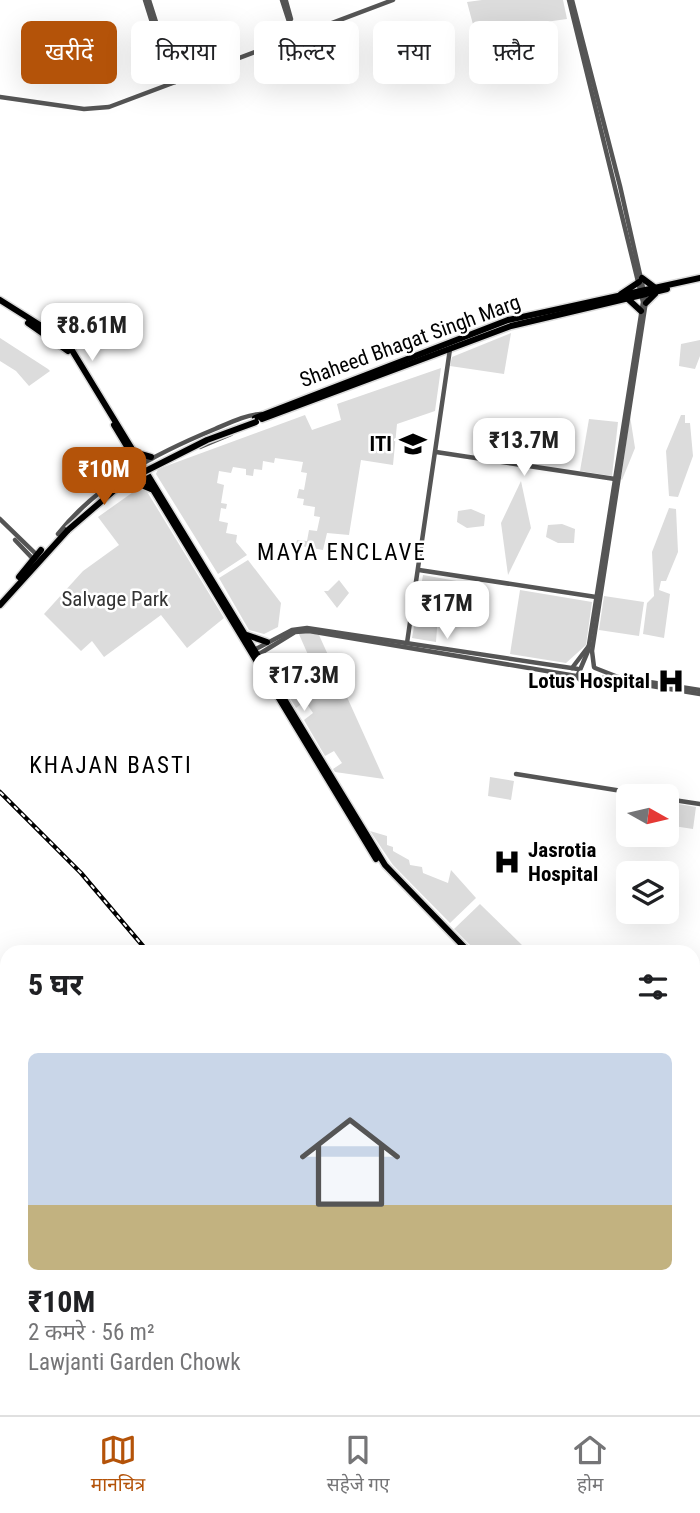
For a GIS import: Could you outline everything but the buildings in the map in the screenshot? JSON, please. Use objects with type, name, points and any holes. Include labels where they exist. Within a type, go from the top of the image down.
[{"type":"main road","points":[[619,295],[640,280],[656,290]]},
{"type":"main road","name":"Shaheed Bhagat Singh Marg","points":[[265,416],[508,320],[604,301],[628,299],[700,280]]},
{"type":"main road","points":[[643,295],[656,290]]},
{"type":"main road","name":"Shaheed Bhagat Singh Marg","points":[[265,416],[511,326],[619,295],[643,295]]},
{"type":"main road","points":[[628,299],[641,311]]},
{"type":"main road","points":[[0,302],[65,348],[134,454],[384,865],[460,945]]},
{"type":"main road","points":[[59,535],[124,482],[195,445],[265,416]]},
{"type":"main road","points":[[134,454],[151,457]]},
{"type":"main road","points":[[127,472],[134,454]]},
{"type":"main road","points":[[155,469],[153,486],[246,635],[254,653]]},
{"type":"main road","name":"Shaheed Bhagat Singh Marg","points":[[146,474],[155,469]]},
{"type":"main road","points":[[132,481],[153,486]]},
{"type":"main road","name":"Shaheed Bhagat Singh Marg","points":[[0,599],[35,557],[59,535]]},
{"type":"main road","name":"Shaheed Bhagat Singh Marg","points":[[0,605],[59,535]]},
{"type":"main road","points":[[246,635],[267,642]]},
{"type":"street","points":[[147,0],[153,21]]},
{"type":"street","points":[[284,0],[290,21]]},
{"type":"street","points":[[332,21],[382,1],[393,0]]},
{"type":"street","points":[[571,0],[643,295],[591,657],[595,679]]},
{"type":"street","points":[[0,96],[93,109],[115,105],[165,84]]},
{"type":"street","points":[[617,480],[643,295]]},
{"type":"street","points":[[407,643],[450,349]]},
{"type":"street","points":[[442,353],[448,366]]},
{"type":"street","name":"Shaheed Bhagat Singh Marg","points":[[59,535],[103,491],[151,457],[228,423],[265,416]]},
{"type":"street","name":"Shaheed Bhagat Singh Marg","points":[[155,469],[265,416]]},
{"type":"street","points":[[436,452],[617,480]]},
{"type":"street","points":[[151,457],[149,461],[155,469]]},
{"type":"street","points":[[59,535],[109,496],[146,474]]},
{"type":"street","points":[[103,491],[106,490],[109,496]]},
{"type":"street","points":[[0,522],[35,557]]},
{"type":"street","points":[[419,570],[599,597]]},
{"type":"street","points":[[577,677],[589,645],[599,597]]},
{"type":"street","points":[[254,653],[267,642],[292,629],[307,628],[572,669],[594,667],[618,677],[700,692]]},
{"type":"street","points":[[254,653],[295,632],[310,632],[506,662],[577,677],[585,684],[595,679],[700,692]]},
{"type":"street","points":[[572,669],[589,645]]},
{"type":"street","points":[[516,774],[616,790]]},
{"type":"street","points":[[679,801],[700,804]]},
{"type":"green space","points":[[563,0],[567,19],[472,21],[467,2]]},
{"type":"green space","points":[[511,333],[504,374],[450,366],[452,357]]},
{"type":"green space","points":[[0,338],[50,371],[29,386],[16,371],[0,361]]},
{"type":"green space","points":[[700,340],[700,356],[695,369],[679,366],[681,344]]},
{"type":"green space","points":[[441,368],[435,411],[397,424],[393,465],[361,460],[349,535],[327,533],[323,550],[296,545],[297,540],[307,541],[309,530],[317,531],[320,517],[314,516],[315,507],[303,505],[304,499],[297,498],[299,489],[304,490],[307,473],[301,472],[303,462],[275,458],[274,463],[263,461],[262,470],[254,469],[253,476],[246,475],[246,469],[233,467],[231,473],[219,471],[217,483],[224,485],[221,503],[227,504],[226,509],[221,508],[219,521],[228,523],[226,533],[237,535],[236,542],[247,555],[218,574],[156,474],[158,469],[305,415],[312,430],[341,420],[337,404]]},
{"type":"green space","points":[[681,415],[685,415],[685,423],[690,423],[693,456],[678,497],[669,496],[666,451]]},
{"type":"green space","points":[[630,416],[635,448],[622,480],[621,479]]},
{"type":"green space","points":[[589,419],[618,422],[612,476],[580,471]]},
{"type":"green space","points":[[521,481],[531,528],[508,575],[501,523]]},
{"type":"green space","name":"Salvage Park","points":[[143,485],[224,618],[187,648],[161,615],[104,657],[92,641],[81,651],[44,614],[83,571],[119,545],[98,517]]},
{"type":"green space","points":[[669,508],[676,509],[678,552],[666,581],[661,581],[659,590],[670,594],[664,638],[643,634],[647,603],[654,596],[652,552]]},
{"type":"green space","points":[[471,509],[485,515],[484,526],[467,528],[457,522],[458,511]]},
{"type":"green space","points":[[562,524],[575,529],[574,543],[558,543],[546,537],[548,525]]},
{"type":"green space","points":[[248,560],[281,603],[278,627],[264,634],[249,630],[219,578]]},
{"type":"green space","points":[[423,575],[468,583],[462,619],[438,615],[436,642],[412,638]]},
{"type":"green space","points":[[339,580],[349,593],[337,608],[324,591],[328,591]]},
{"type":"green space","points":[[520,590],[592,602],[586,645],[566,663],[510,654]]},
{"type":"green space","points":[[604,596],[644,602],[639,636],[599,630]]},
{"type":"green space","points":[[298,632],[319,635],[384,779],[335,772],[333,769],[342,763],[334,751],[325,756],[304,720],[313,713],[305,701],[296,708],[283,686],[313,666]]},
{"type":"green space","points":[[490,777],[514,781],[511,800],[488,796]]},
{"type":"green space","points":[[679,804],[696,807],[693,829],[679,827]]},
{"type":"green space","points":[[370,831],[387,836],[387,845],[409,860],[410,865],[422,867],[423,873],[448,883],[451,870],[476,898],[450,923],[393,865]]},
{"type":"green space","points":[[480,904],[522,945],[470,945],[454,929]]},
{"type":"railway","points":[[0,792],[81,873],[142,945]]},
{"type":"place","name":"ITI","points":[[413,444]]},
{"type":"place","name":"Lotus Hospital","points":[[671,681]]},
{"type":"place","name":"Jasrotia Hospital","points":[[507,862]]},
{"type":"district","name":"MAYA ENCLAVE","points":[[342,552]]},
{"type":"district","name":"KHAJAN BASTI","points":[[111,765]]}]
